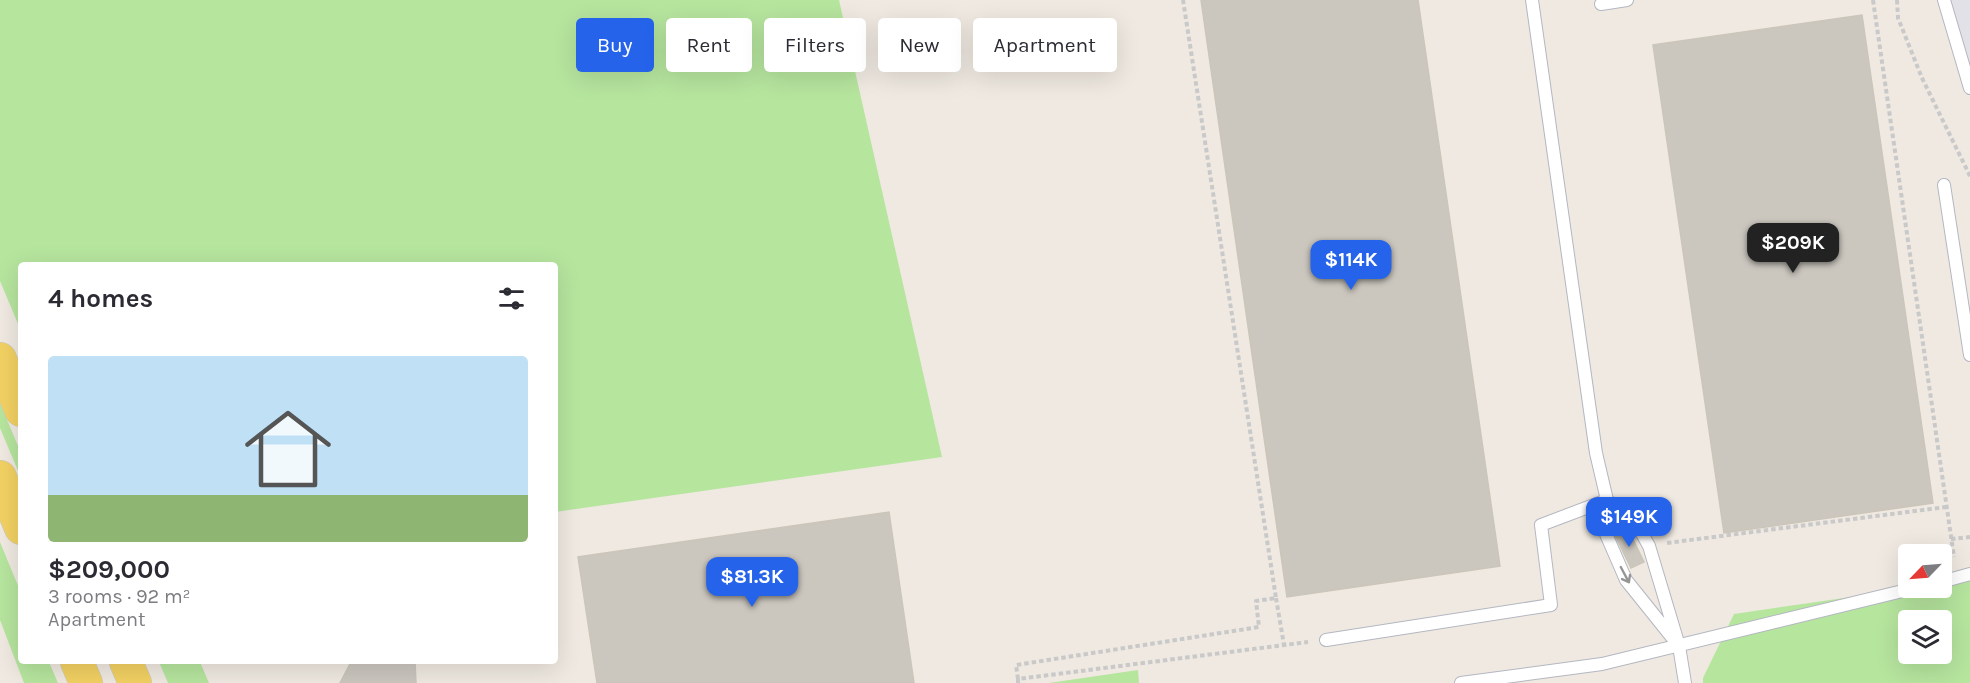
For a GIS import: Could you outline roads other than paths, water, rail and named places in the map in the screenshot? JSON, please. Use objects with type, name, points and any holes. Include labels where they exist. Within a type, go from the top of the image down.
[{"type":"main road","points":[[0,359],[18,403]]},
{"type":"main road","points":[[0,477],[18,521]]},
{"type":"main road","points":[[78,664],[86,683]]},
{"type":"main road","points":[[127,664],[135,683]]},
{"type":"lane","points":[[1532,0],[1596,453],[1607,500],[1606,534],[1626,580],[1679,646]]},
{"type":"lane","points":[[1601,4],[1627,0]]},
{"type":"lane","points":[[1944,0],[1970,88]]},
{"type":"lane","points":[[1944,186],[1970,355]]},
{"type":"lane","points":[[1607,500],[1635,521],[1649,546],[1679,646],[1685,683]]},
{"type":"lane","points":[[1326,640],[1551,605],[1540,525],[1607,500]]},
{"type":"lane","points":[[1952,579],[1970,574]]},
{"type":"lane","points":[[1461,683],[1602,664],[1898,592]]}]
